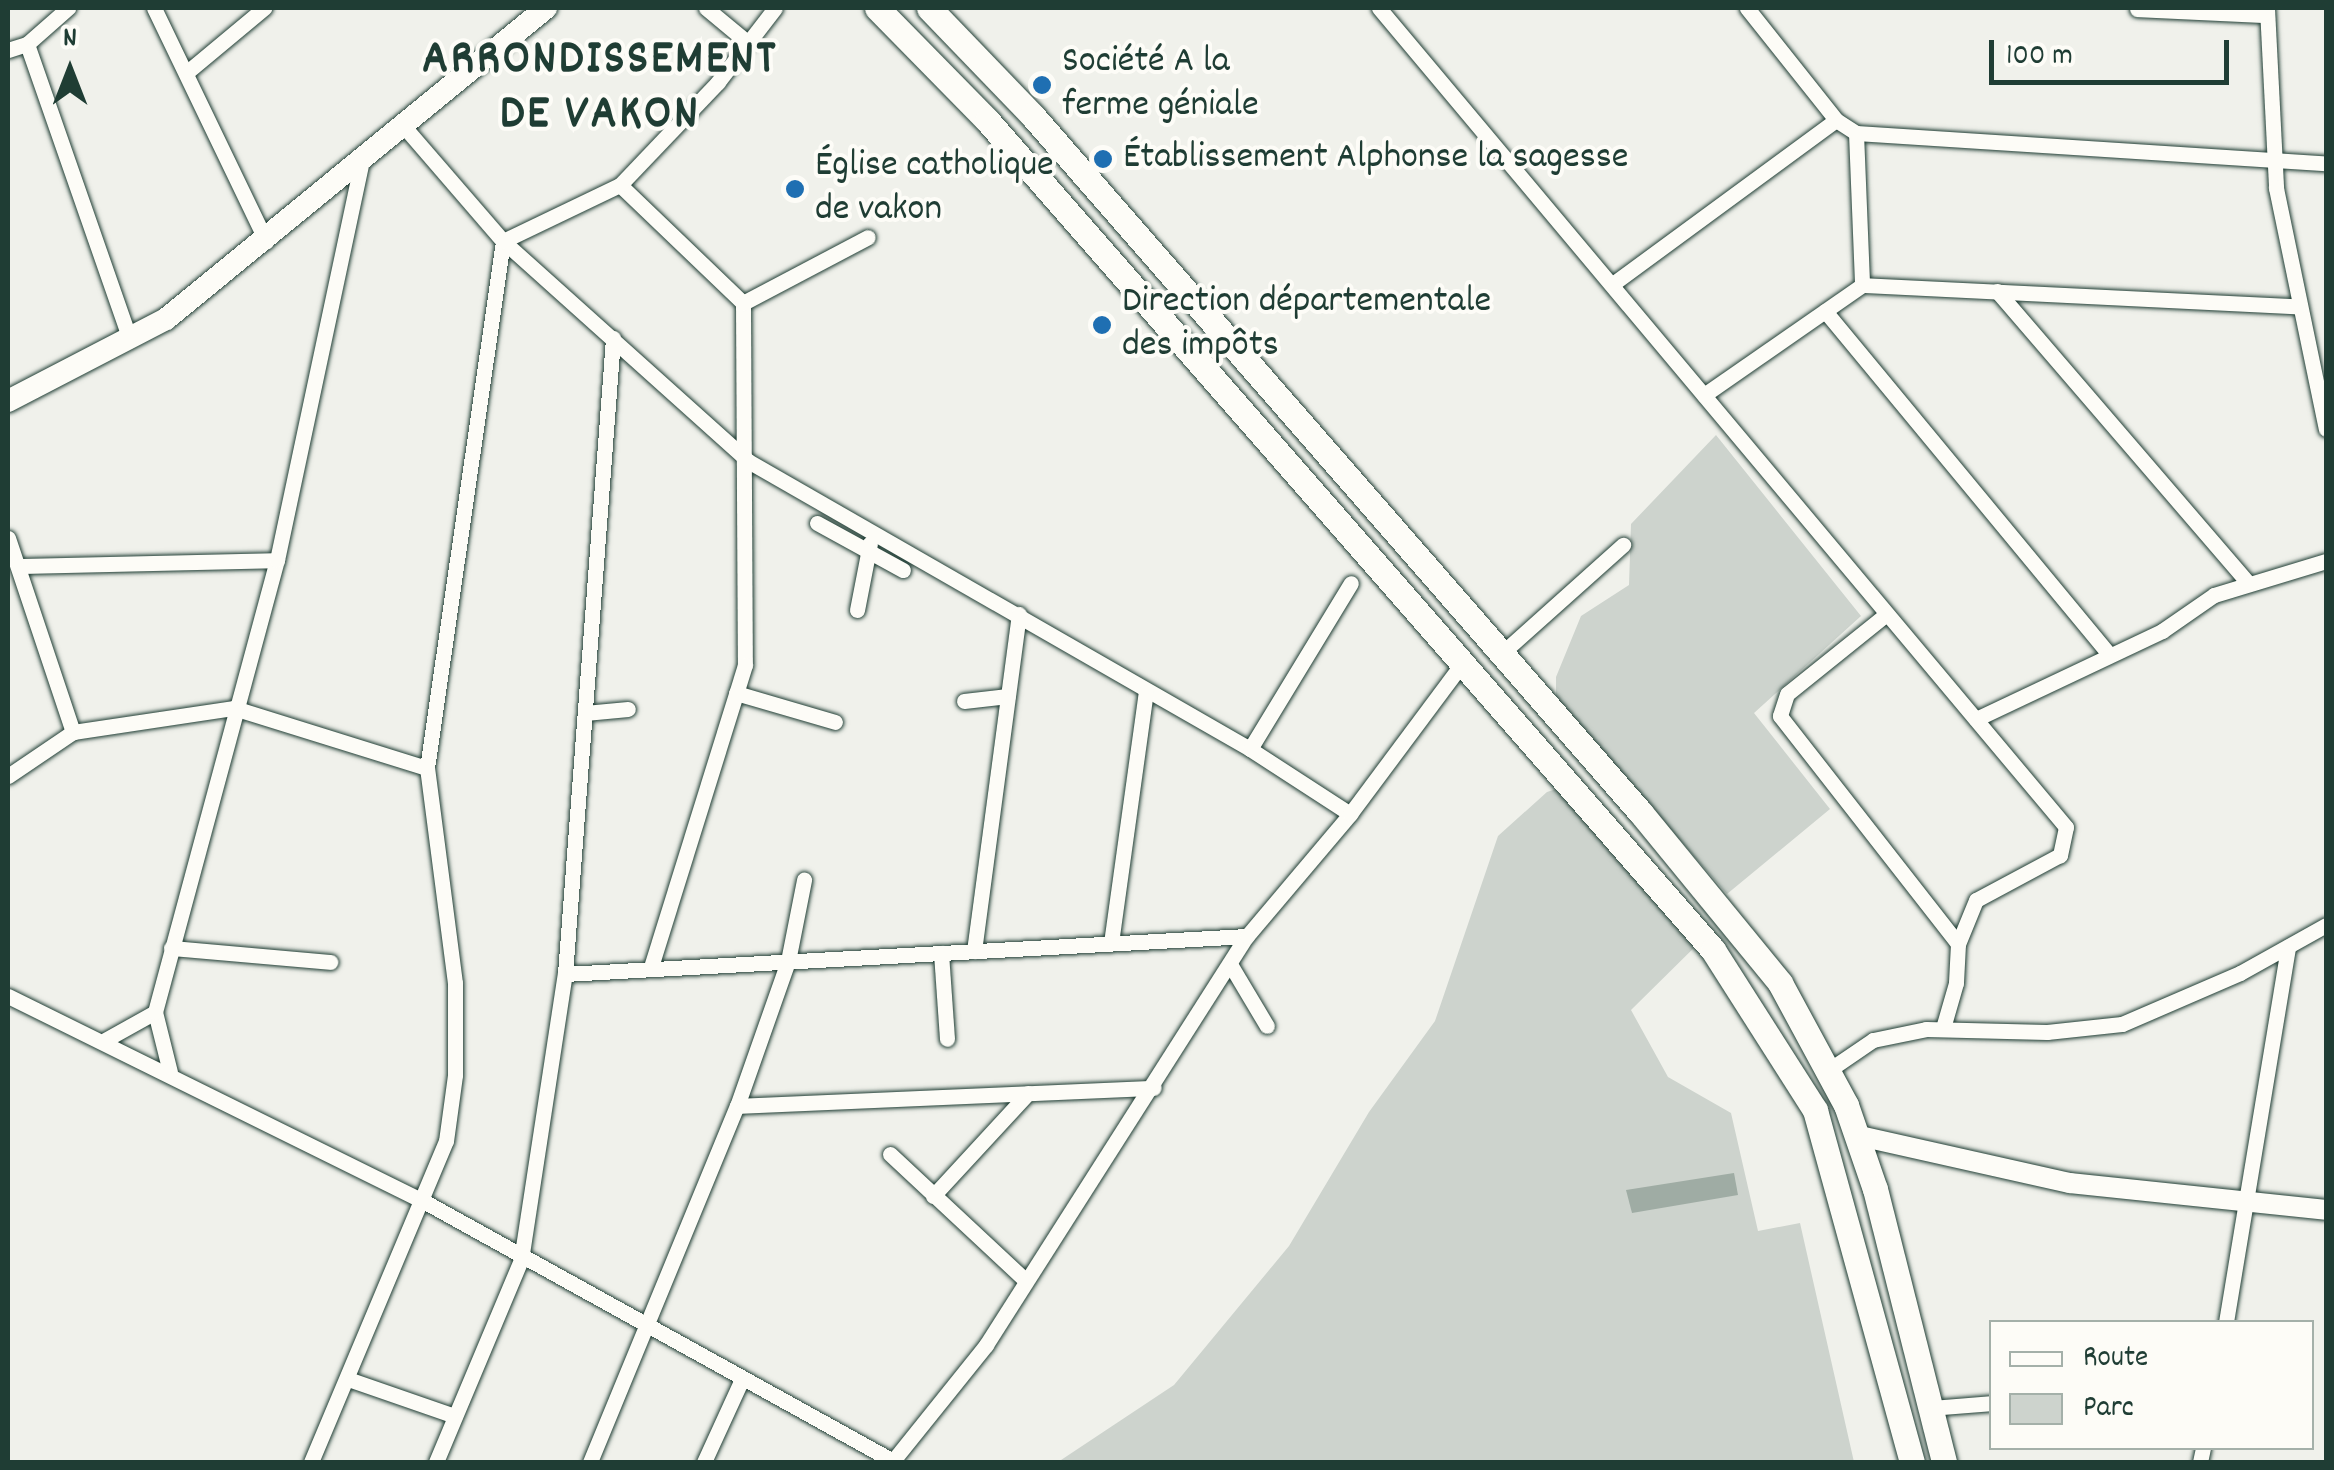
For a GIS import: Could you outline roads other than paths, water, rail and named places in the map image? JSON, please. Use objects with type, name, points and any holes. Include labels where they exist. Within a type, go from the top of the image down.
[{"type":"highway","points":[[877,8],[987,120],[1712,950],[1776,1041],[1815,1110],[1912,1462]]},
{"type":"highway","points":[[929,8],[1032,115],[1501,654],[1771,972],[1830,1070],[1875,1189],[1944,1462]]},
{"type":"main road","points":[[8,401],[130,340],[266,241],[362,154],[543,8]]},
{"type":"street","points":[[8,50],[27,44],[68,8]]},
{"type":"street","points":[[154,8],[266,241]]},
{"type":"street","points":[[186,73],[264,8]]},
{"type":"street","points":[[706,8],[747,42]]},
{"type":"street","points":[[503,241],[620,186],[776,8]]},
{"type":"street","points":[[1379,8],[1614,282],[1884,616],[1976,718],[2066,827],[2067,842],[2044,866],[1980,895],[1958,944],[1956,984],[1943,1028]]},
{"type":"street","points":[[1747,8],[1836,120],[1856,133],[2326,163]]},
{"type":"street","points":[[2138,9],[2267,11],[2273,160],[2297,306],[2326,430]]},
{"type":"street","points":[[27,44],[130,340]]},
{"type":"street","points":[[1614,282],[1836,120]]},
{"type":"street","points":[[401,123],[503,241],[748,461],[1250,749],[1350,814]]},
{"type":"street","points":[[1856,133],[1862,285]]},
{"type":"street","points":[[170,1072],[155,1012],[277,560],[362,154]]},
{"type":"street","points":[[620,186],[743,303],[748,461],[745,666],[651,966]]},
{"type":"street","points":[[743,303],[868,237]]},
{"type":"street","points":[[311,1462],[425,1202],[446,1141],[455,1075],[452,946],[427,768],[503,241]]},
{"type":"street","points":[[1704,395],[1862,285],[2297,306]]},
{"type":"street","points":[[1997,291],[2246,582]]},
{"type":"street","points":[[1825,311],[2108,652]]},
{"type":"street","points":[[436,1462],[522,1260],[565,974],[612,338]]},
{"type":"street","points":[[817,523],[903,570]]},
{"type":"street","points":[[856,610],[872,534]]},
{"type":"street","points":[[8,538],[73,732]]},
{"type":"street","points":[[1501,654],[1623,546]]},
{"type":"street","points":[[18,566],[277,560]]},
{"type":"street","points":[[1976,718],[2108,652],[2162,631],[2214,594],[2326,561]]},
{"type":"street","points":[[1250,749],[1352,583]]},
{"type":"street","points":[[974,951],[1019,614]]},
{"type":"street","points":[[1884,616],[1787,694],[1780,716],[1958,944]]},
{"type":"street","points":[[8,996],[170,1072],[425,1202],[522,1260],[893,1462],[986,1345],[1154,1088],[1247,936],[1350,814],[1462,664]]},
{"type":"street","points":[[1111,943],[1146,692]]},
{"type":"street","points":[[736,693],[835,722]]},
{"type":"street","points":[[964,701],[1008,696]]},
{"type":"street","points":[[8,776],[73,732],[234,708],[427,768]]},
{"type":"street","points":[[585,713],[628,709]]},
{"type":"street","points":[[590,1462],[736,1106],[788,962],[804,880]]},
{"type":"street","points":[[1830,1070],[1873,1040],[1943,1028],[2047,1032],[2122,1024],[2288,947],[2326,925]]},
{"type":"street","points":[[565,974],[651,966],[1247,936]]},
{"type":"street","points":[[2226,1320],[2249,1204],[2288,947]]},
{"type":"street","points":[[171,948],[330,962]]},
{"type":"street","points":[[941,953],[947,1039]]},
{"type":"street","points":[[1230,964],[1267,1026]]},
{"type":"street","points":[[105,1040],[155,1012]]},
{"type":"street","points":[[736,1106],[1154,1088]]},
{"type":"street","points":[[933,1196],[1028,1093]]},
{"type":"street","points":[[1854,1134],[2070,1182],[2326,1210]]},
{"type":"street","points":[[890,1154],[1025,1280]]},
{"type":"street","points":[[348,1379],[455,1416]]},
{"type":"street","points":[[704,1462],[741,1381]]},
{"type":"street","points":[[1930,1408],[1989,1403]]},
{"type":"place","name":"Société A la ferme géniale","points":[[1042,85]]},
{"type":"place","name":"Établissement Alphonse la sagesse","points":[[1103,159]]},
{"type":"place","name":"Église catholique de vakon","points":[[795,189]]},
{"type":"place","name":"Direction départementale des impôts","points":[[1102,325]]},
{"type":"district","name":"ARRONDISSEMENT DE VAKON","points":[[600,88]]}]
